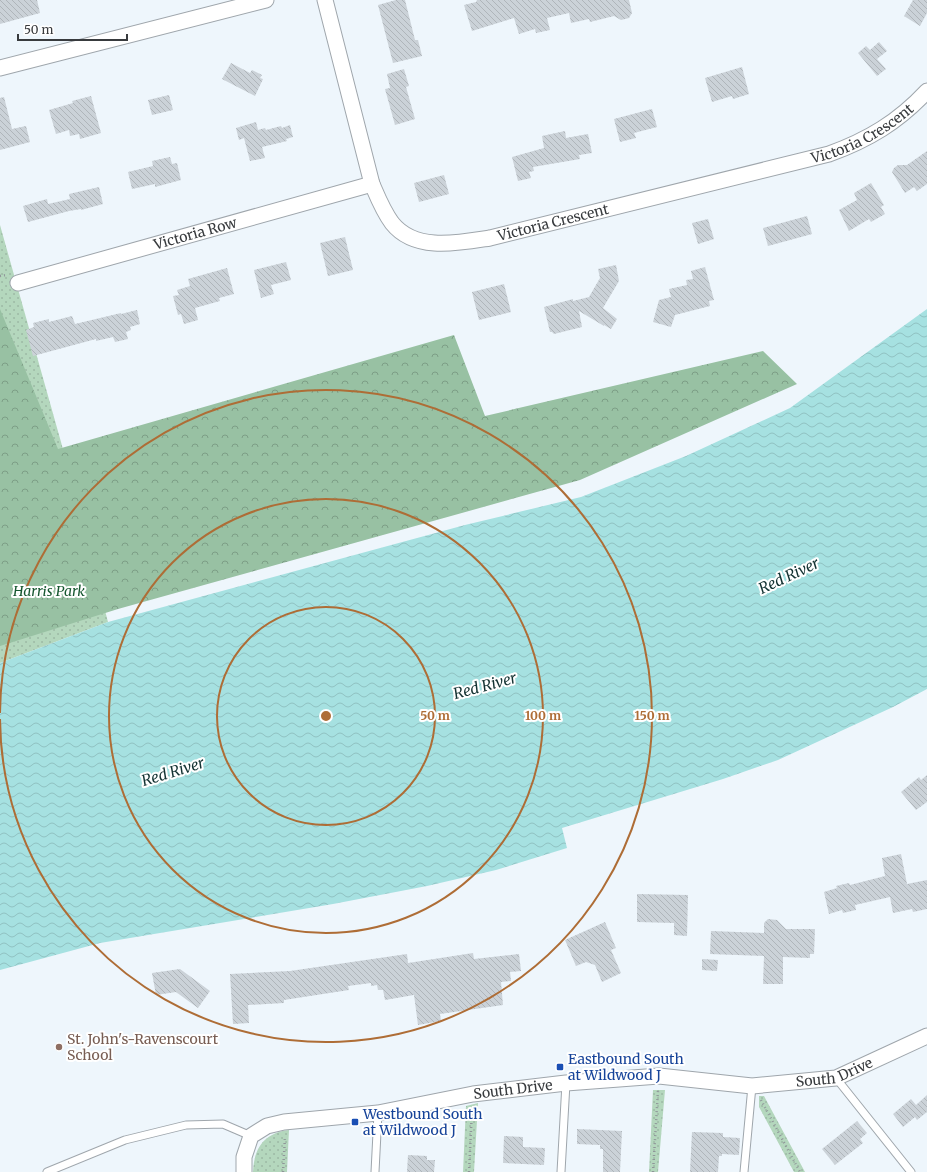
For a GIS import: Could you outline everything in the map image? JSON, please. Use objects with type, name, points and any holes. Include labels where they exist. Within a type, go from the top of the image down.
[{"type":"street","points":[[0,68],[266,0]]},
{"type":"street","name":"Victoria Crescent","points":[[325,0],[372,184],[383,210],[392,224],[403,233],[419,240],[436,244],[457,243],[490,238],[829,154],[853,146],[874,134],[914,104],[927,91]]},
{"type":"street","name":"Victoria Row","points":[[18,283],[372,184]]},
{"type":"street","name":"South Drive","points":[[251,1136],[267,1126],[286,1122],[378,1113],[472,1094],[566,1083],[659,1076],[752,1086],[836,1078],[927,1036]]},
{"type":"street","points":[[244,1172],[244,1157],[251,1136]]},
{"type":"lane","points":[[836,1078],[911,1172]]},
{"type":"lane","points":[[561,1172],[566,1083]]},
{"type":"lane","points":[[744,1172],[752,1086]]},
{"type":"lane","points":[[375,1172],[378,1113]]},
{"type":"lane","points":[[47,1172],[125,1140],[186,1125],[223,1124],[251,1136]]},
{"type":"path","points":[[653,1172],[659,1076]]},
{"type":"path","points":[[752,1086],[759,1096],[800,1172]]},
{"type":"path","points":[[469,1172],[472,1094]]},
{"type":"path","points":[[283,1172],[286,1122]]},
{"type":"green space","name":"Harris Park","points":[[0,225],[61,442],[108,622],[0,663]]},
{"type":"green space","points":[[0,309],[58,449],[454,335],[485,416],[763,351],[797,384],[580,480],[118,609],[0,646]]},
{"type":"green space","points":[[653,1090],[665,1090],[658,1172],[649,1172]]},
{"type":"green space","points":[[759,1096],[764,1096],[805,1172],[794,1172],[759,1107]]},
{"type":"green space","points":[[478,1103],[474,1172],[463,1172],[466,1106]]},
{"type":"green space","points":[[289,1130],[287,1172],[253,1172],[258,1149],[262,1143],[273,1134]]},
{"type":"water","name":"Red River","points":[[927,309],[927,689],[893,707],[778,760],[723,779],[562,828],[567,848],[496,870],[427,886],[333,904],[100,943],[0,970],[0,663],[108,622],[465,525],[581,497],[686,456],[790,408]]},
{"type":"building","points":[[0,0],[37,0],[40,13],[0,24]]},
{"type":"building","points":[[396,0],[405,0],[415,40],[418,40],[422,56],[393,63],[378,5]]},
{"type":"building","points":[[477,0],[629,0],[632,13],[629,18],[621,20],[614,16],[590,22],[589,19],[571,23],[569,13],[547,18],[550,30],[536,33],[535,29],[519,34],[514,18],[472,31],[464,5],[476,2]]},
{"type":"building","points":[[913,0],[927,0],[927,13],[920,26],[904,16]]},
{"type":"building","points":[[879,42],[887,51],[877,59],[886,69],[877,76],[858,53],[866,46],[870,50]]},
{"type":"building","points":[[231,63],[250,73],[252,70],[262,75],[260,78],[263,79],[255,96],[222,79]]},
{"type":"building","points":[[742,67],[749,94],[733,99],[732,96],[712,102],[705,78]]},
{"type":"building","points":[[404,69],[409,86],[406,87],[415,119],[395,125],[385,89],[390,88],[387,74]]},
{"type":"building","points":[[169,95],[173,110],[152,115],[148,100]]},
{"type":"building","points":[[91,96],[101,133],[80,139],[79,134],[70,136],[69,130],[56,134],[49,110],[73,103],[72,101]]},
{"type":"building","points":[[4,97],[12,129],[26,126],[30,142],[0,150],[0,98]]},
{"type":"building","points":[[652,109],[657,127],[634,133],[636,138],[620,142],[614,119]]},
{"type":"building","points":[[256,122],[258,130],[265,128],[266,130],[281,126],[282,128],[290,125],[293,137],[286,139],[287,141],[262,147],[265,158],[250,161],[244,138],[239,140],[236,128]]},
{"type":"building","points":[[565,131],[566,138],[588,134],[592,153],[579,155],[580,159],[533,167],[534,171],[529,172],[531,178],[518,181],[512,157],[544,148],[542,136]]},
{"type":"building","points":[[927,151],[927,184],[917,191],[914,187],[905,193],[892,172],[894,168],[898,165],[907,165]]},
{"type":"building","points":[[170,157],[172,164],[177,163],[181,180],[155,187],[155,184],[132,189],[128,172],[153,166],[152,161]]},
{"type":"building","points":[[444,175],[449,194],[419,202],[414,183]]},
{"type":"building","points":[[871,183],[884,205],[881,207],[885,214],[871,222],[869,219],[849,231],[839,210],[857,200],[854,193]]},
{"type":"building","points":[[99,187],[103,204],[28,222],[23,206],[47,199],[48,204],[70,199],[69,194]]},
{"type":"building","points":[[807,216],[812,234],[768,246],[763,228]]},
{"type":"building","points":[[708,219],[714,239],[698,244],[692,223]]},
{"type":"building","points":[[345,237],[353,270],[328,276],[320,243]]},
{"type":"building","points":[[286,262],[291,280],[271,285],[274,294],[261,298],[254,270]]},
{"type":"building","points":[[616,265],[619,281],[603,308],[617,319],[611,329],[579,311],[582,327],[554,334],[550,332],[544,307],[573,299],[573,301],[589,297],[600,278],[598,269]]},
{"type":"building","points":[[705,267],[714,300],[709,301],[710,306],[675,315],[671,327],[653,322],[659,300],[671,297],[669,289],[687,285],[686,280],[693,279],[691,271]]},
{"type":"building","points":[[227,268],[234,294],[219,298],[220,301],[195,308],[198,320],[184,324],[181,314],[178,315],[173,296],[179,295],[177,290],[190,286],[188,279]]},
{"type":"building","points":[[504,284],[511,312],[479,320],[472,292]]},
{"type":"building","points":[[137,310],[140,324],[130,327],[131,330],[126,332],[128,339],[115,342],[113,337],[96,341],[96,339],[33,356],[26,330],[34,327],[33,323],[49,319],[49,322],[72,316],[75,324]]},
{"type":"building","points":[[927,775],[927,802],[916,810],[901,792],[919,777],[921,780]]},
{"type":"building","points":[[901,854],[907,884],[927,880],[927,909],[913,912],[912,909],[893,913],[890,897],[855,905],[856,910],[843,913],[842,910],[829,914],[824,892],[837,888],[836,886],[849,883],[850,885],[885,876],[882,858]]},
{"type":"building","points":[[637,894],[688,895],[687,936],[674,935],[674,923],[637,922]]},
{"type":"building","points":[[768,919],[777,920],[786,929],[815,929],[814,954],[810,954],[810,958],[783,957],[783,984],[763,984],[764,956],[710,954],[711,931],[764,933],[764,923]]},
{"type":"building","points":[[605,922],[616,948],[611,950],[621,973],[602,982],[595,965],[586,962],[576,966],[565,940]]},
{"type":"building","points":[[473,953],[474,959],[519,954],[521,971],[510,972],[511,981],[501,982],[503,1005],[440,1014],[441,1021],[418,1025],[414,995],[385,1000],[383,990],[378,990],[377,985],[371,986],[371,983],[348,986],[349,990],[284,1000],[284,1003],[248,1005],[249,1023],[233,1024],[230,974],[290,971],[407,954],[408,963]]},
{"type":"building","points":[[702,959],[718,960],[717,971],[702,970]]},
{"type":"building","points":[[180,969],[210,991],[198,1008],[176,992],[156,995],[152,973]]},
{"type":"building","points":[[927,1095],[927,1112],[917,1120],[915,1117],[903,1127],[893,1114],[911,1099],[916,1105]]},
{"type":"building","points":[[857,1121],[867,1133],[860,1139],[863,1143],[835,1165],[822,1149]]},
{"type":"building","points":[[577,1129],[622,1131],[620,1172],[603,1172],[603,1149],[600,1149],[600,1145],[577,1144]]},
{"type":"building","points":[[692,1132],[723,1133],[723,1137],[740,1138],[739,1155],[722,1154],[722,1156],[719,1156],[718,1172],[690,1172]]},
{"type":"building","points":[[504,1136],[523,1137],[523,1147],[545,1148],[544,1165],[503,1163]]},
{"type":"building","points":[[408,1155],[427,1156],[427,1160],[435,1160],[434,1172],[407,1172]]},
{"type":"place","name":"St. John's-Ravenscourt School","points":[[59,1047]]},
{"type":"place","name":"Eastbound South at Wildwood J","points":[[560,1067]]},
{"type":"place","name":"Westbound South at Wildwood J","points":[[355,1122]]}]
